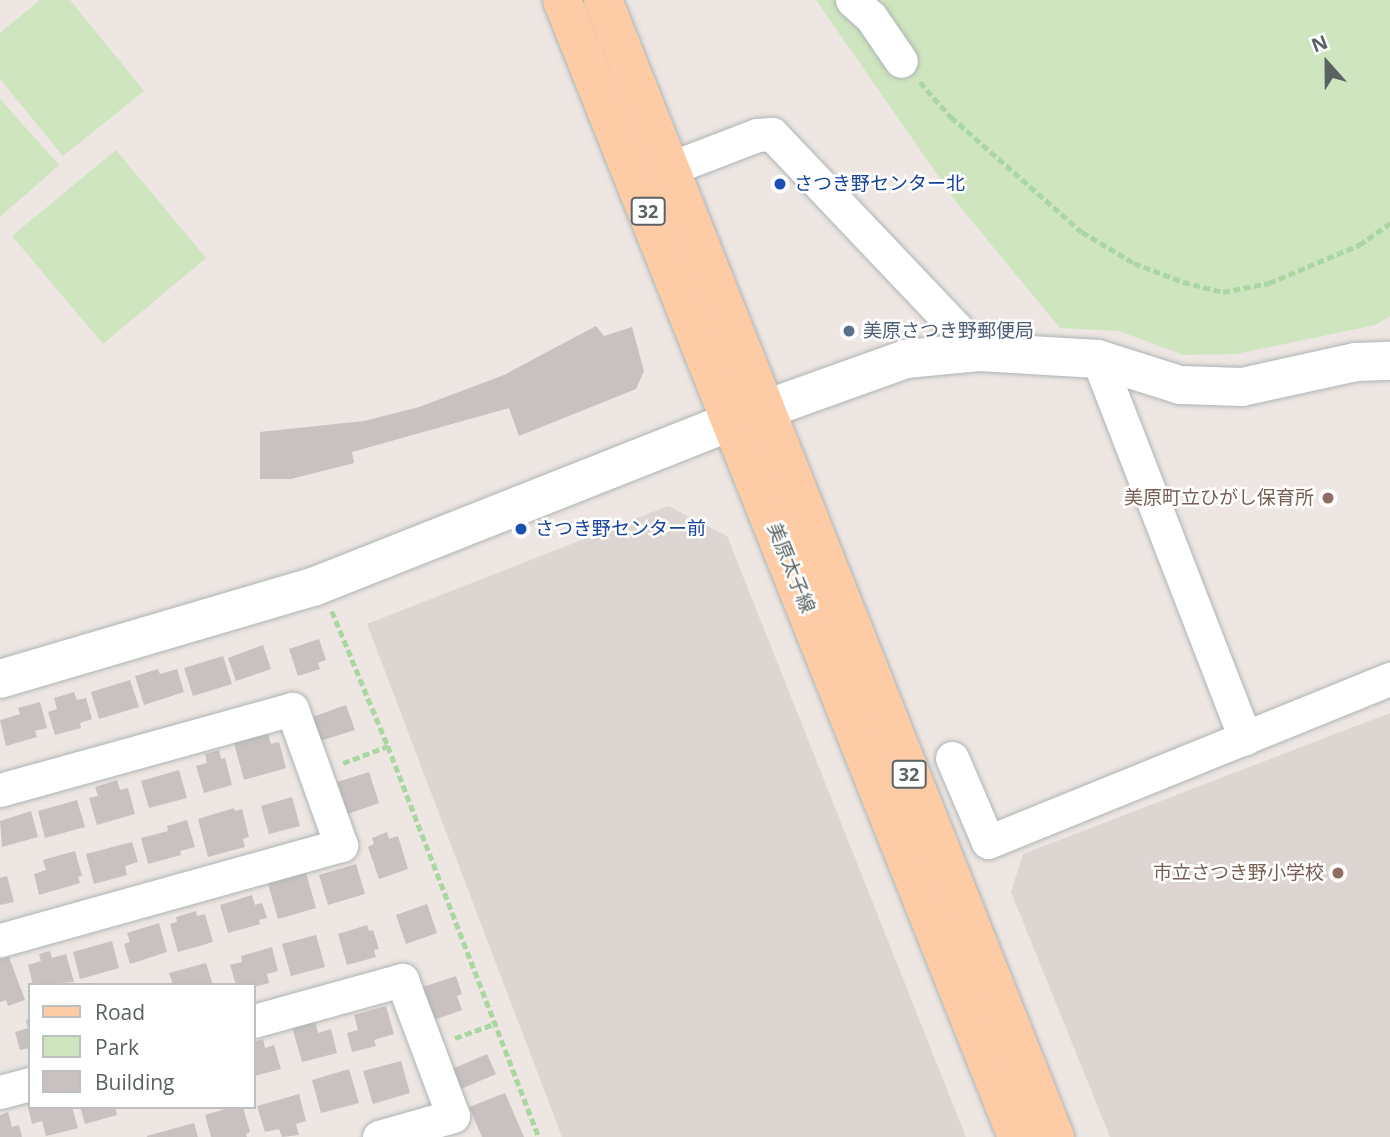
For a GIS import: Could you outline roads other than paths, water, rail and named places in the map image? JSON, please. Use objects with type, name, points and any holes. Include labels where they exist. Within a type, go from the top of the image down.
[{"type":"main road","name":"美原太子線","points":[[562,0],[653,175],[750,415],[1055,1137]]},
{"type":"main road","name":"美原太子線","points":[[603,0],[653,175]]},
{"type":"main road","name":"美原太子線","points":[[750,415],[1017,1137]]},
{"type":"street","points":[[852,0],[871,17],[901,61]]},
{"type":"street","points":[[653,175],[757,135],[772,134],[979,352]]},
{"type":"street","points":[[0,679],[313,587],[750,415],[906,359],[979,352],[1098,359],[1180,384],[1242,387],[1356,362],[1390,361]]},
{"type":"street","points":[[1098,359],[1245,738]]},
{"type":"street","points":[[952,758],[988,842],[1390,679]]},
{"type":"street","points":[[0,790],[292,709],[341,845],[0,940]]},
{"type":"street","points":[[256,1020],[402,980],[453,1116],[379,1137]]},
{"type":"street","points":[[0,1092],[28,1085]]},
{"type":"place","name":"さつき野センター北","points":[[780,184]]},
{"type":"place","name":"美原さつき野郵便局","points":[[849,331]]},
{"type":"place","name":"美原町立ひがし保育所","points":[[1328,498]]},
{"type":"place","name":"さつき野センター前","points":[[521,529]]},
{"type":"place","name":"市立さつき野小学校","points":[[1338,873]]}]
